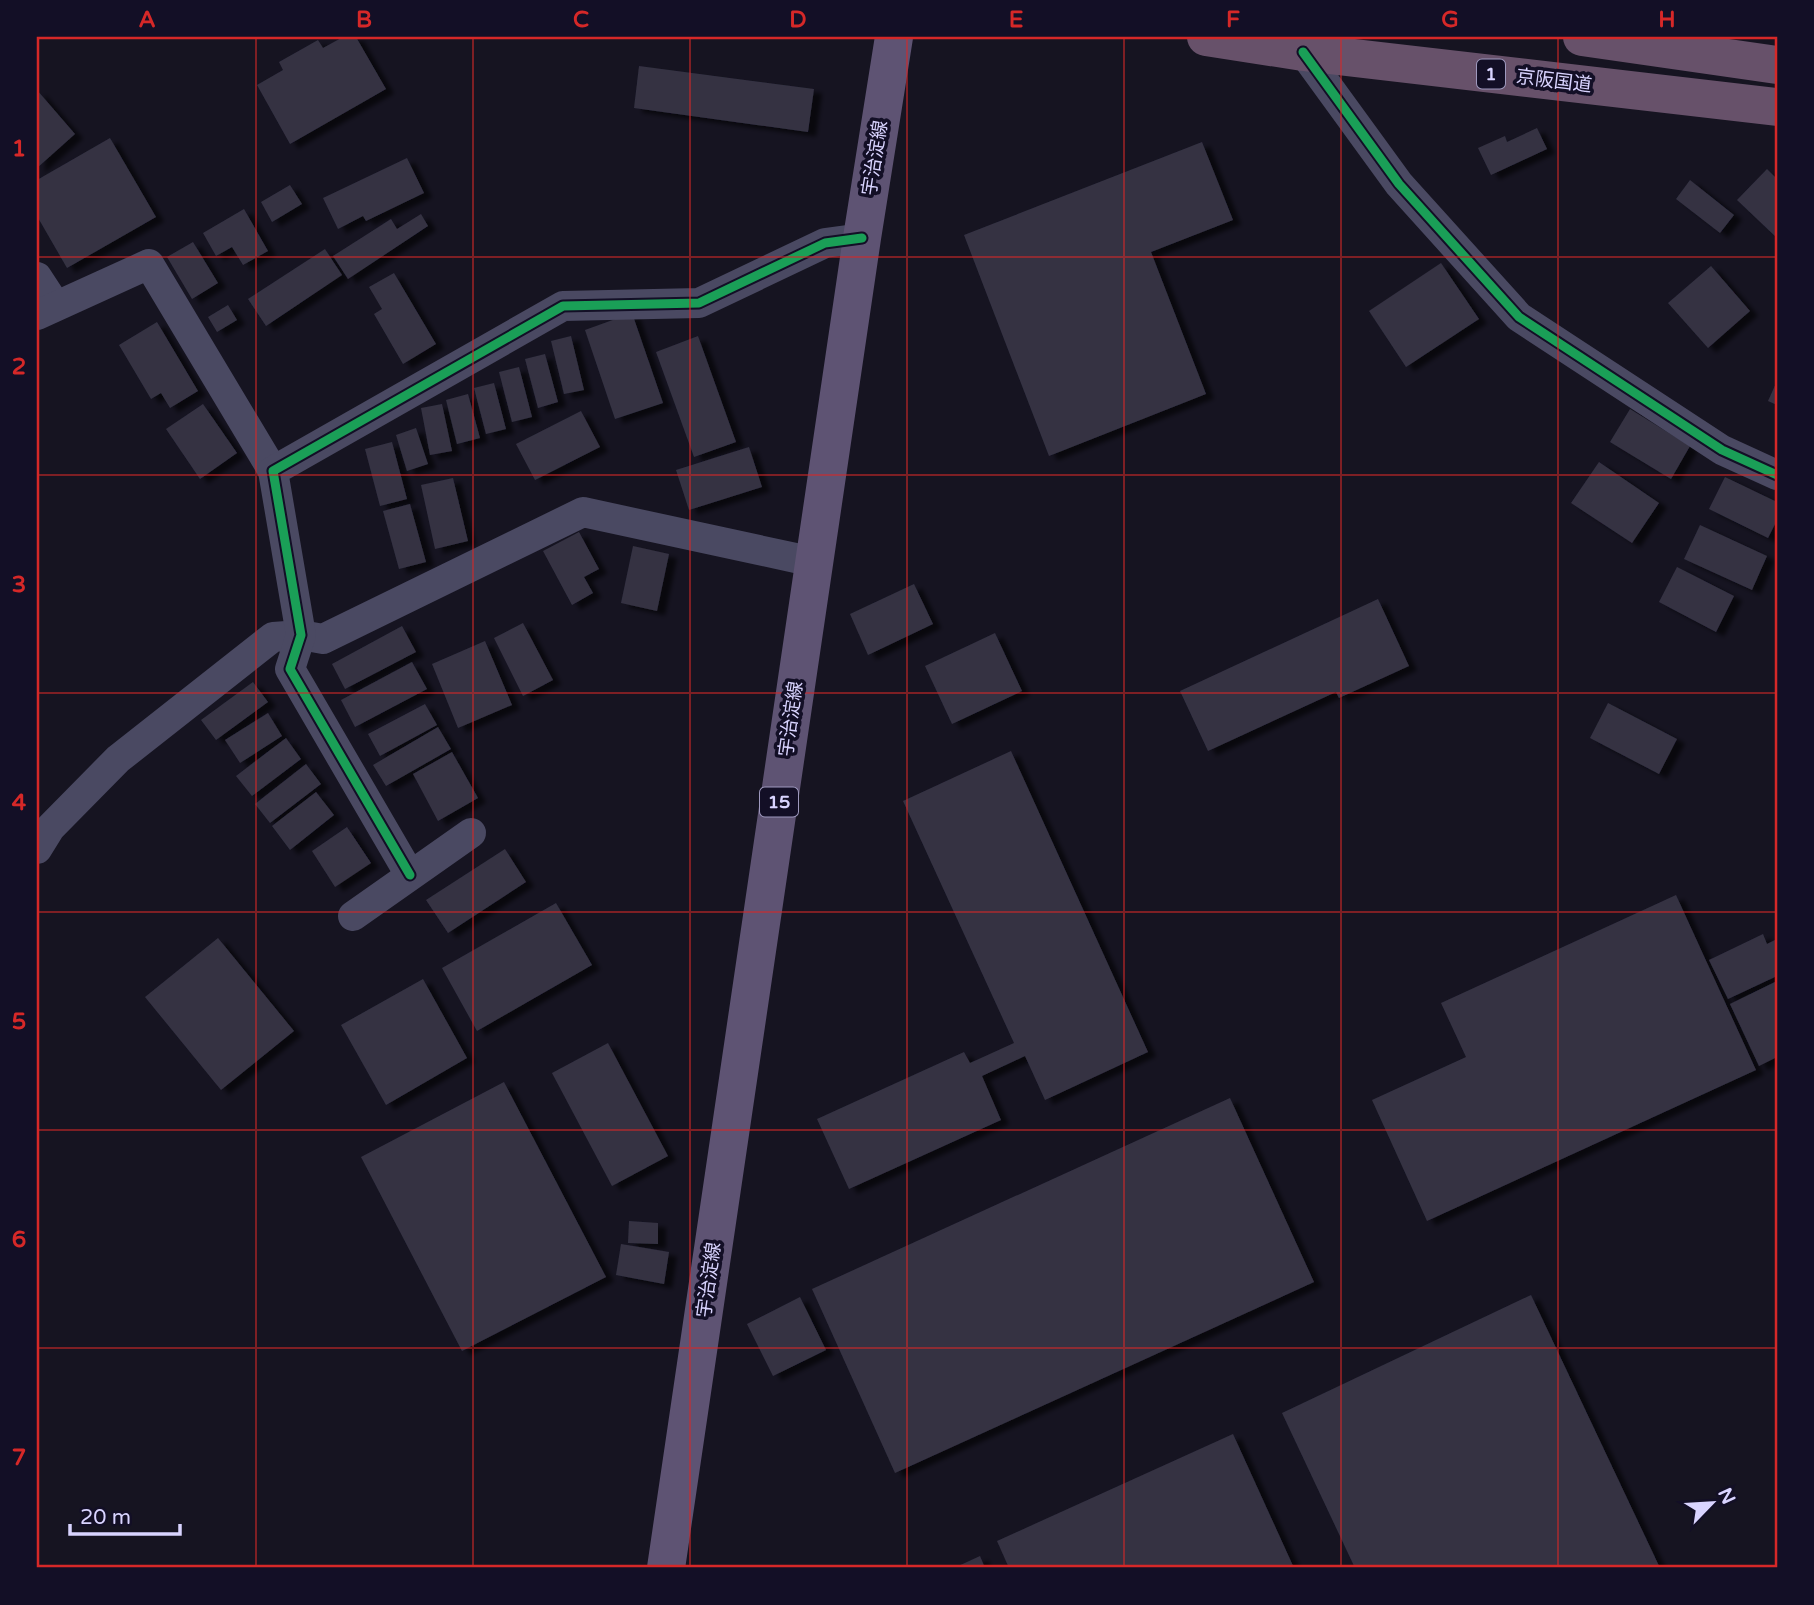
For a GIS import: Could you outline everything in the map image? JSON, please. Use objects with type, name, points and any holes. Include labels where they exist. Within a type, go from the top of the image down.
[{"type":"highway","name":"京阪国道","points":[[1206,37],[1303,52],[1777,107]]},
{"type":"highway","points":[[1582,37],[1777,65]]},
{"type":"main road","name":"宇治淀線","points":[[666,1568],[894,37]]},
{"type":"street","points":[[1303,52],[1399,184],[1519,317],[1722,450],[1777,475]]},
{"type":"street","points":[[273,471],[563,306],[699,303],[825,243],[862,239]]},
{"type":"street","points":[[37,277],[46,310],[149,264],[273,471],[301,635],[290,668],[410,875]]},
{"type":"street","points":[[37,849],[50,828],[118,759],[273,637],[301,635],[323,639],[583,512],[814,562]]},
{"type":"street","points":[[353,916],[471,833]]},
{"type":"building","points":[[343,37],[356,37],[386,89],[290,144],[257,85],[283,70],[279,62],[318,40],[323,48]]},
{"type":"building","points":[[639,66],[814,89],[808,132],[634,108]]},
{"type":"building","points":[[37,90],[75,134],[37,168]]},
{"type":"building","points":[[1537,128],[1547,149],[1491,175],[1478,148],[1505,136],[1507,142]]},
{"type":"building","points":[[110,138],[156,217],[67,268],[37,216],[37,180]]},
{"type":"building","points":[[1202,142],[1233,220],[1151,252],[1206,394],[1049,456],[964,235]]},
{"type":"building","points":[[407,158],[424,193],[366,221],[363,216],[338,229],[323,198]]},
{"type":"building","points":[[1767,169],[1777,179],[1777,238],[1737,200]]},
{"type":"building","points":[[1690,180],[1734,215],[1720,233],[1676,199]]},
{"type":"building","points":[[290,185],[302,204],[272,222],[261,202]]},
{"type":"building","points":[[244,209],[268,251],[243,265],[232,247],[216,256],[203,233]]},
{"type":"building","points":[[421,214],[428,226],[348,279],[333,256],[391,219],[397,229]]},
{"type":"building","points":[[193,242],[218,283],[192,299],[167,257]]},
{"type":"building","points":[[325,249],[342,275],[266,326],[248,299]]},
{"type":"building","points":[[1441,263],[1479,319],[1406,367],[1369,311]]},
{"type":"building","points":[[1711,266],[1750,311],[1708,348],[1668,303]]},
{"type":"building","points":[[394,273],[436,344],[403,364],[374,314],[382,309],[369,287]]},
{"type":"building","points":[[228,305],[237,320],[217,332],[208,317]]},
{"type":"building","points":[[632,313],[663,403],[615,419],[585,330]]},
{"type":"building","points":[[157,322],[198,391],[170,408],[161,393],[151,399],[119,345]]},
{"type":"building","points":[[571,336],[584,390],[564,394],[551,341]]},
{"type":"building","points":[[698,336],[736,442],[694,457],[656,352]]},
{"type":"building","points":[[545,354],[558,402],[538,408],[525,359]]},
{"type":"building","points":[[519,367],[532,417],[512,422],[499,372]]},
{"type":"building","points":[[1777,381],[1777,405],[1768,401]]},
{"type":"building","points":[[494,383],[506,429],[486,434],[474,388]]},
{"type":"building","points":[[468,394],[480,438],[457,444],[446,400]]},
{"type":"building","points":[[203,404],[237,453],[200,479],[166,429]]},
{"type":"building","points":[[442,404],[452,451],[430,455],[421,408]]},
{"type":"building","points":[[1630,409],[1690,446],[1671,479],[1610,442]]},
{"type":"building","points":[[581,411],[600,447],[535,480],[516,444]]},
{"type":"building","points":[[416,428],[428,464],[407,471],[396,435]]},
{"type":"building","points":[[392,442],[407,499],[380,506],[365,449]]},
{"type":"building","points":[[749,447],[762,487],[689,510],[676,470]]},
{"type":"building","points":[[1599,462],[1659,503],[1632,543],[1571,503]]},
{"type":"building","points":[[1725,477],[1777,502],[1777,520],[1768,538],[1709,509]]},
{"type":"building","points":[[453,478],[468,541],[435,549],[421,485]]},
{"type":"building","points":[[410,504],[426,562],[399,569],[383,511]]},
{"type":"building","points":[[1700,525],[1767,556],[1752,590],[1684,559]]},
{"type":"building","points":[[579,532],[599,569],[584,577],[593,593],[572,605],[543,551]]},
{"type":"building","points":[[633,546],[669,554],[657,611],[621,603]]},
{"type":"building","points":[[1677,567],[1734,596],[1716,632],[1659,602]]},
{"type":"building","points":[[914,584],[933,624],[868,655],[850,614]]},
{"type":"building","points":[[1378,599],[1409,666],[1339,698],[1336,692],[1208,751],[1180,691]]},
{"type":"building","points":[[523,623],[553,680],[523,696],[494,638]]},
{"type":"building","points":[[402,626],[416,652],[345,689],[332,664]]},
{"type":"building","points":[[995,633],[1022,691],[952,724],[925,666]]},
{"type":"building","points":[[485,641],[512,705],[458,728],[432,664]]},
{"type":"building","points":[[412,662],[427,689],[355,727],[341,700]]},
{"type":"building","points":[[253,682],[268,702],[216,740],[201,720]]},
{"type":"building","points":[[1608,703],[1677,739],[1659,774],[1590,738]]},
{"type":"building","points":[[425,704],[437,725],[380,756],[368,734]]},
{"type":"building","points":[[268,713],[282,736],[240,763],[225,740]]},
{"type":"building","points":[[438,727],[451,749],[386,786],[373,765]]},
{"type":"building","points":[[286,738],[301,759],[252,796],[236,776]]},
{"type":"building","points":[[1011,751],[1148,1052],[1045,1100],[1025,1056],[982,1076],[1001,1120],[849,1189],[817,1119],[964,1052],[970,1063],[1014,1043],[903,801]]},
{"type":"building","points":[[452,752],[478,798],[438,821],[413,774]]},
{"type":"building","points":[[306,764],[321,784],[270,823],[255,804]]},
{"type":"building","points":[[316,792],[334,815],[290,850],[272,826]]},
{"type":"building","points":[[347,827],[371,863],[335,887],[312,851]]},
{"type":"building","points":[[505,849],[526,882],[448,933],[426,900]]},
{"type":"building","points":[[1676,895],[1756,1070],[1427,1221],[1372,1100],[1466,1057],[1441,1003]]},
{"type":"building","points":[[556,903],[592,965],[477,1031],[442,968]]},
{"type":"building","points":[[1763,934],[1767,944],[1777,939],[1777,976],[1728,999],[1709,960]]},
{"type":"building","points":[[218,938],[294,1031],[221,1090],[145,997]]},
{"type":"building","points":[[423,979],[467,1058],[386,1105],[341,1025]]},
{"type":"building","points":[[1777,981],[1777,1057],[1759,1066],[1730,1004]]},
{"type":"building","points":[[608,1043],[668,1156],[612,1186],[552,1073]]},
{"type":"building","points":[[504,1082],[606,1277],[462,1351],[361,1157]]},
{"type":"building","points":[[1230,1098],[1314,1282],[895,1473],[812,1289]]},
{"type":"building","points":[[629,1221],[658,1223],[658,1244],[628,1243]]},
{"type":"building","points":[[621,1244],[669,1252],[664,1284],[616,1275]]},
{"type":"building","points":[[1531,1295],[1660,1568],[1355,1568],[1282,1413]]},
{"type":"building","points":[[800,1297],[826,1350],[773,1376],[747,1324]]},
{"type":"building","points":[[1233,1434],[1294,1568],[1009,1568],[997,1541]]},
{"type":"building","points":[[980,1556],[985,1568],[954,1568]]},
{"type":"cycle path","points":[[1303,52],[1399,184],[1519,317],[1722,450],[1777,475]]},
{"type":"cycle path","points":[[410,875],[290,669],[301,635],[273,471],[563,306],[699,303],[825,243],[862,238]]}]
